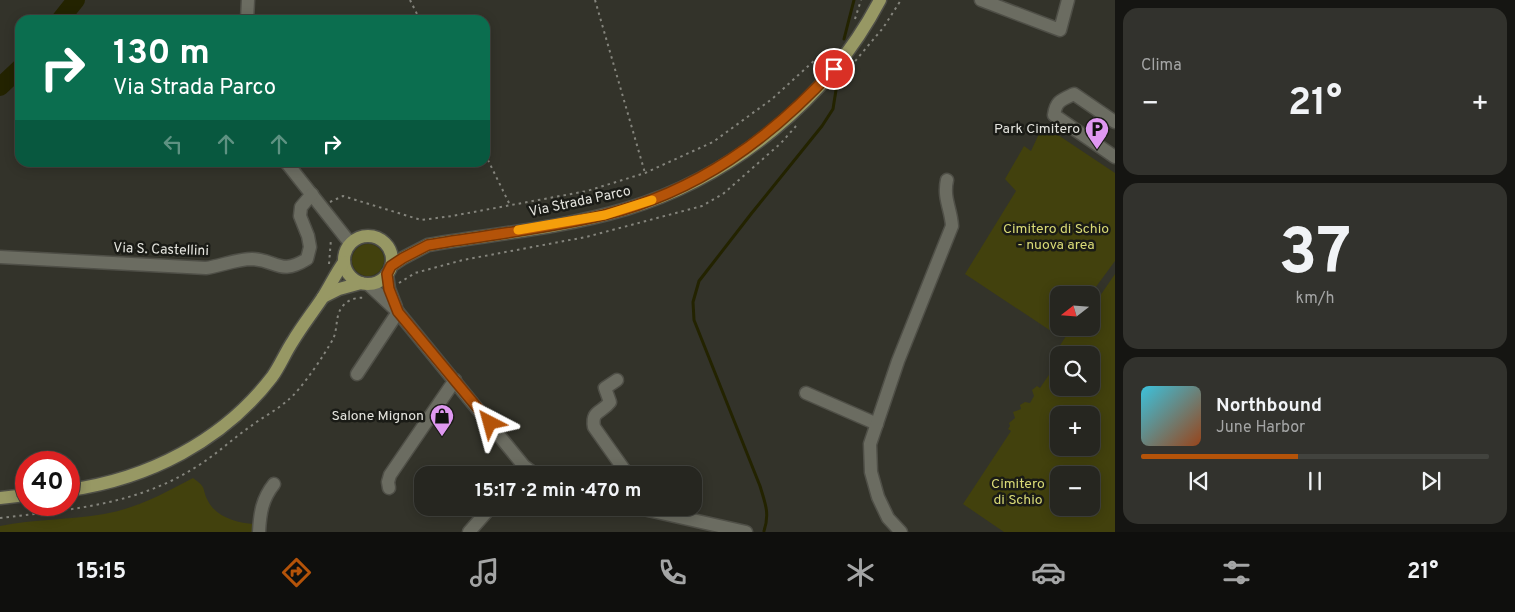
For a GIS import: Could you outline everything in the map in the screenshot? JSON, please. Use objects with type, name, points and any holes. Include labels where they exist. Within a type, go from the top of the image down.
[{"type":"main road","name":"Via Strada Parco","points":[[389,270],[403,258],[428,245],[605,215],[651,200],[698,180],[744,151],[768,133],[819,86],[853,46],[880,0]]},
{"type":"main road","points":[[80,488],[115,480],[154,467],[193,448],[214,435],[243,410],[272,377],[344,262],[346,248],[350,243],[357,238],[374,236],[387,244],[390,251],[389,270],[382,279],[345,288],[323,297]]},
{"type":"main road","points":[[344,262],[349,275],[364,283]]},
{"type":"main road","points":[[0,498],[15,496]]},
{"type":"street","points":[[248,0],[248,15]]},
{"type":"street","points":[[981,0],[1060,30],[1068,0]]},
{"type":"street","points":[[1115,122],[1074,94],[1061,100],[1055,106],[1054,115],[1115,157]]},
{"type":"street","points":[[290,167],[350,243]]},
{"type":"street","points":[[901,532],[888,518],[878,497],[871,472],[870,444],[898,361],[952,226],[951,214],[944,191],[947,180]]},
{"type":"street","name":"Via S. Castellini","points":[[0,257],[206,268],[222,266],[238,260],[252,259],[285,268],[297,265],[307,258],[310,247],[300,216],[302,207],[312,194]]},
{"type":"street","points":[[384,292],[389,270]]},
{"type":"street","points":[[364,283],[384,292],[398,312],[455,380],[517,466]]},
{"type":"street","points":[[357,374],[398,312]]},
{"type":"street","points":[[390,488],[388,482],[390,475],[455,380]]},
{"type":"street","points":[[617,380],[606,388],[610,402],[594,414],[594,427],[622,466]]},
{"type":"street","points":[[806,394],[876,424]]},
{"type":"street","points":[[259,532],[261,510],[266,495],[274,484]]},
{"type":"street","points":[[469,532],[483,516]]},
{"type":"street","points":[[681,516],[746,532]]},
{"type":"path","points":[[410,0],[418,15]]},
{"type":"path","points":[[595,0],[645,173]]},
{"type":"path","points":[[854,24],[861,0]]},
{"type":"path","points":[[847,72],[883,28],[901,0]]},
{"type":"path","points":[[321,206],[343,196],[421,220],[588,191],[645,173],[713,142],[772,99],[816,58]]},
{"type":"path","points":[[0,518],[104,504],[133,496],[175,479],[196,467],[290,399],[307,379],[333,338],[337,317],[342,306],[351,299],[372,299],[415,273],[462,260],[586,237],[702,206],[723,194],[781,143],[800,121]]},
{"type":"path","points":[[490,164],[510,206]]},
{"type":"path","points":[[332,239],[329,268],[335,276]]},
{"type":"path","points":[[345,288],[356,298]]},
{"type":"green space","name":"Cimitero di Schio - nuova area","points":[[1043,125],[1115,173],[1115,261],[1097,286],[1050,286],[1050,330],[965,274],[1016,191],[1005,179],[1024,146],[1031,151]]},
{"type":"green space","points":[[368,244],[374,245],[379,249],[383,254],[383,266],[379,271],[374,275],[368,276],[362,275],[357,271],[353,266],[352,260],[353,254],[357,249],[362,245]]},
{"type":"green space","name":"Cimitero di Schio","points":[[1115,274],[1115,532],[1004,532],[963,504],[1011,431],[1008,429],[1009,423],[1015,418],[1013,412],[1021,409],[1020,405],[1025,402],[1030,403],[1034,396],[1032,390],[1037,386],[1040,388],[1050,373],[1050,396],[1100,396],[1100,346],[1060,346],[1066,336],[1100,336],[1100,296]]},
{"type":"green space","points":[[193,478],[202,486],[208,501],[216,511],[234,521],[254,524],[254,532],[0,532],[0,526],[116,512],[150,500]]},
{"type":"waterway","points":[[64,15],[76,0]]},
{"type":"waterway","points":[[844,39],[854,0]]},
{"type":"waterway","points":[[0,87],[15,73]]},
{"type":"waterway","points":[[764,531],[767,513],[760,486],[694,320],[693,302],[699,281],[822,126],[833,109],[836,90]]},
{"type":"slow traffic","points":[[518,230],[605,215],[652,200]]},
{"type":"place","name":"Park Cimitero","points":[[1097,150]]},
{"type":"place","name":"Salone Mignon","points":[[442,437]]},
{"type":"route","points":[[490,423],[398,312],[389,289],[387,274],[391,266],[428,245],[605,215],[675,191],[720,167],[768,133],[798,107],[834,69]]}]
